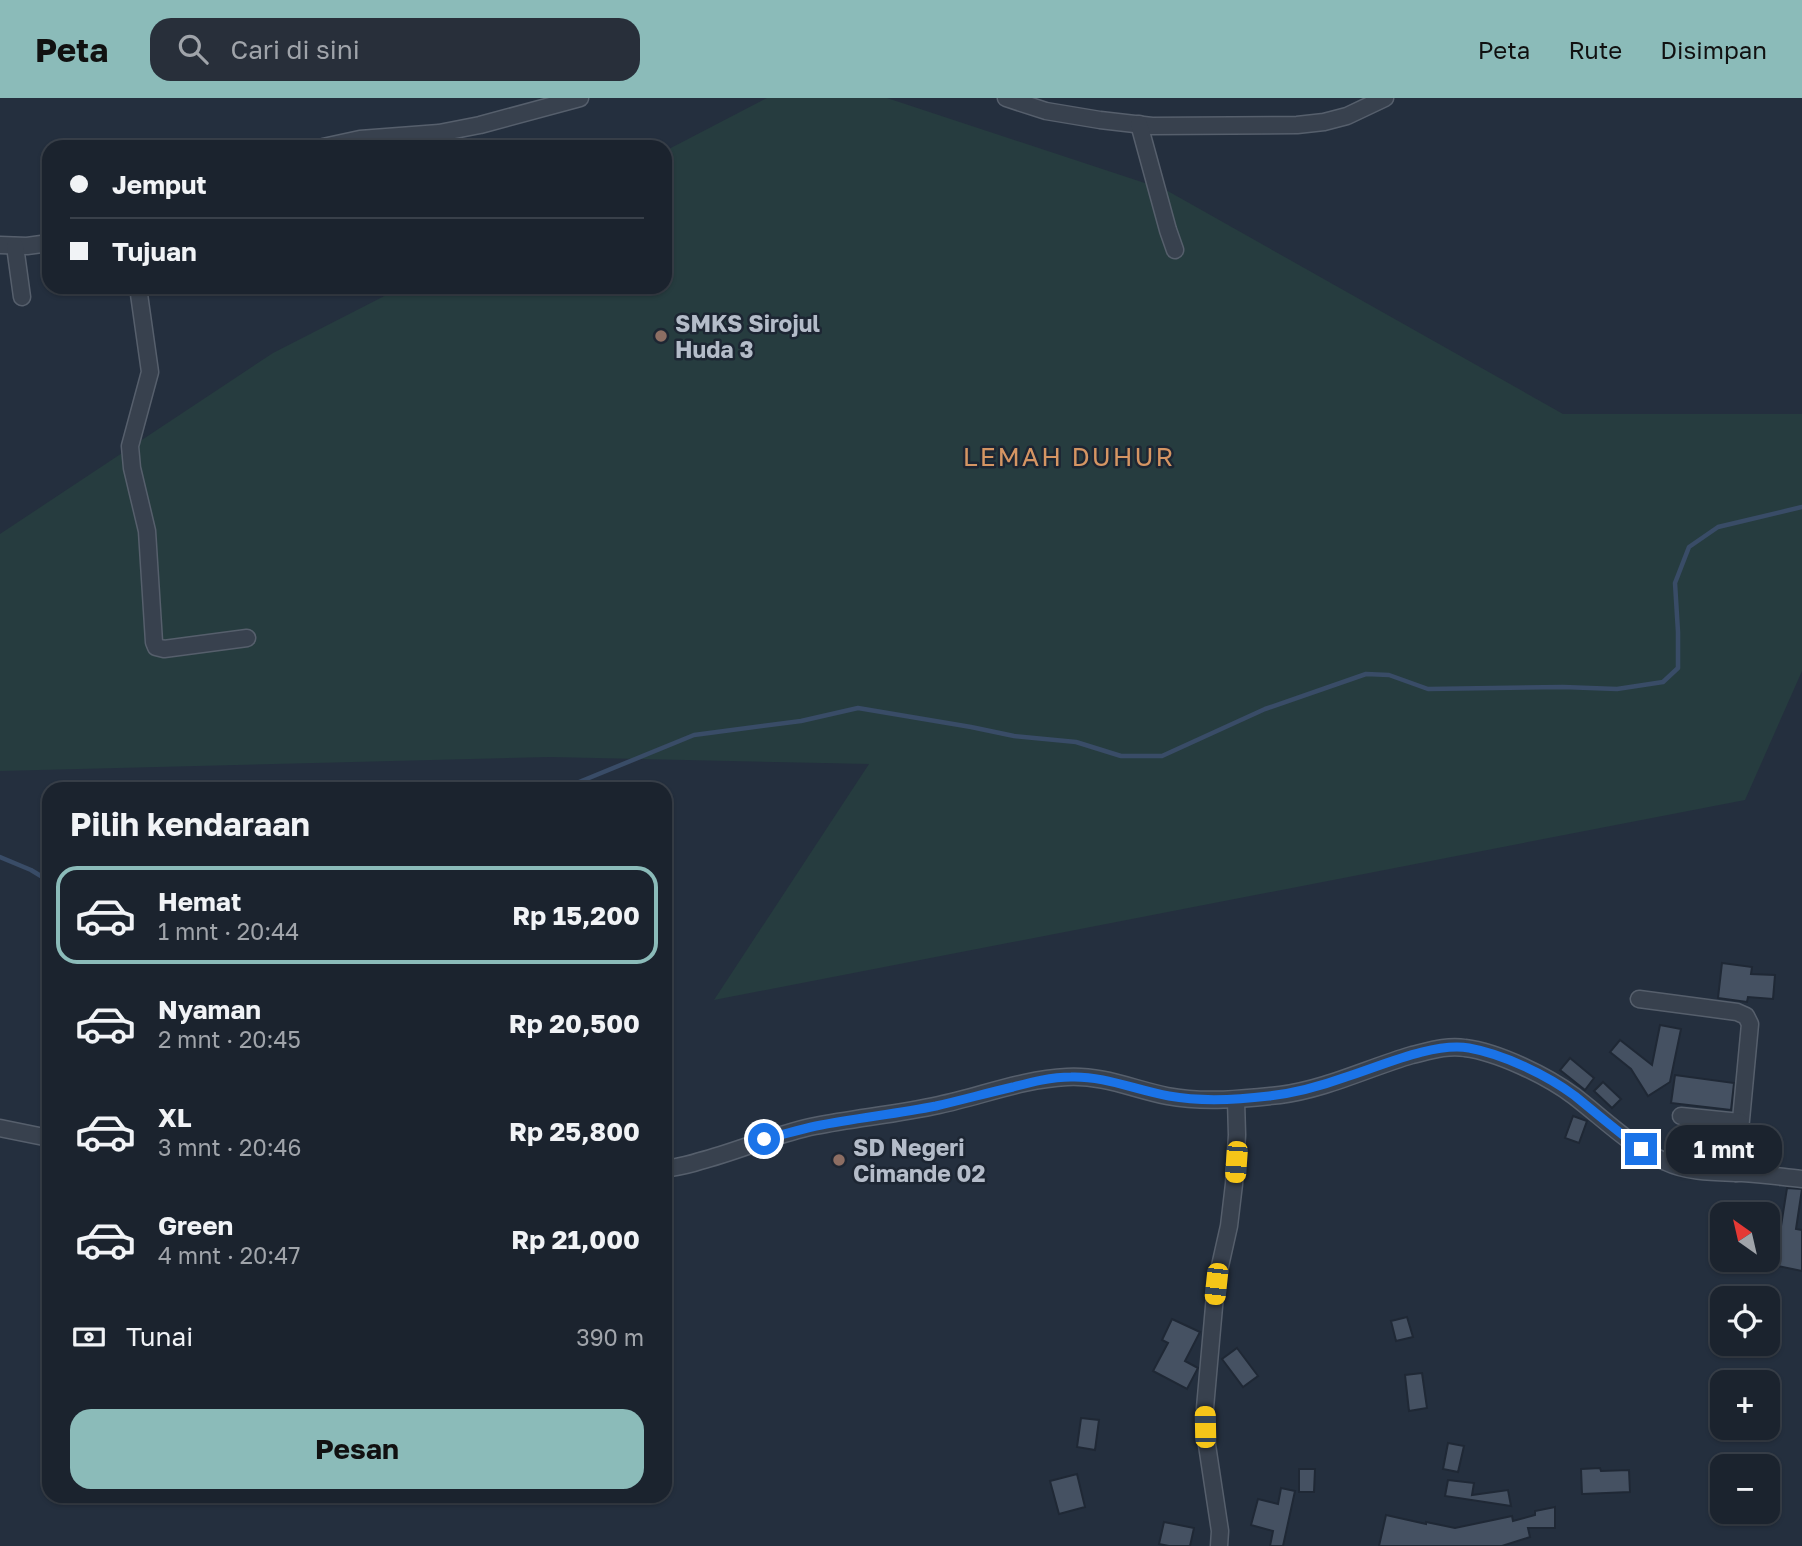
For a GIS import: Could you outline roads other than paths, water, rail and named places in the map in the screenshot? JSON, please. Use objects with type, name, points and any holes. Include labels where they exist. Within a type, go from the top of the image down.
[{"type":"street","points":[[355,140],[439,133],[481,125],[580,98]]},
{"type":"street","points":[[1006,98],[1046,111],[1152,126],[1297,125],[1324,122],[1348,116],[1385,98]]},
{"type":"street","points":[[1139,124],[1175,250]]},
{"type":"street","points":[[22,297],[7,246],[42,244]]},
{"type":"street","points":[[139,294],[150,372],[130,446],[132,468],[147,531],[154,642],[156,647],[164,649],[247,638]]},
{"type":"street","points":[[1639,999],[1737,1012],[1746,1016],[1749,1024],[1737,1173]]},
{"type":"street","points":[[672,1167],[814,1126],[891,1115],[1029,1083],[1067,1077],[1109,1080],[1185,1099],[1236,1100],[1307,1089],[1420,1053],[1446,1048],[1467,1048],[1484,1051],[1558,1085],[1641,1149],[1669,1164],[1690,1170],[1802,1179]]},
{"type":"street","points":[[1219,1546],[1220,1531],[1207,1445],[1205,1408],[1216,1284],[1229,1226],[1234,1184],[1236,1100]]},
{"type":"street","points":[[1681,1116],[1741,1122]]},
{"type":"street","points":[[0,1128],[42,1137]]},
{"type":"waterway","points":[[579,782],[694,735],[801,721],[858,708],[1014,736],[1076,742],[1121,756],[1162,756],[1265,709],[1366,674],[1389,675],[1428,689],[1617,689],[1663,682],[1678,668],[1675,583],[1689,547],[1718,527],[1802,507]]},
{"type":"waterway","points":[[0,857],[42,877]]},
{"type":"place","name":"SMKS Sirojul Huda 3","points":[[661,336]]},
{"type":"place","name":"SD Negeri Cimande 02","points":[[839,1160]]},
{"type":"district","name":"LEMAH DUHUR","points":[[1069,456]]}]
